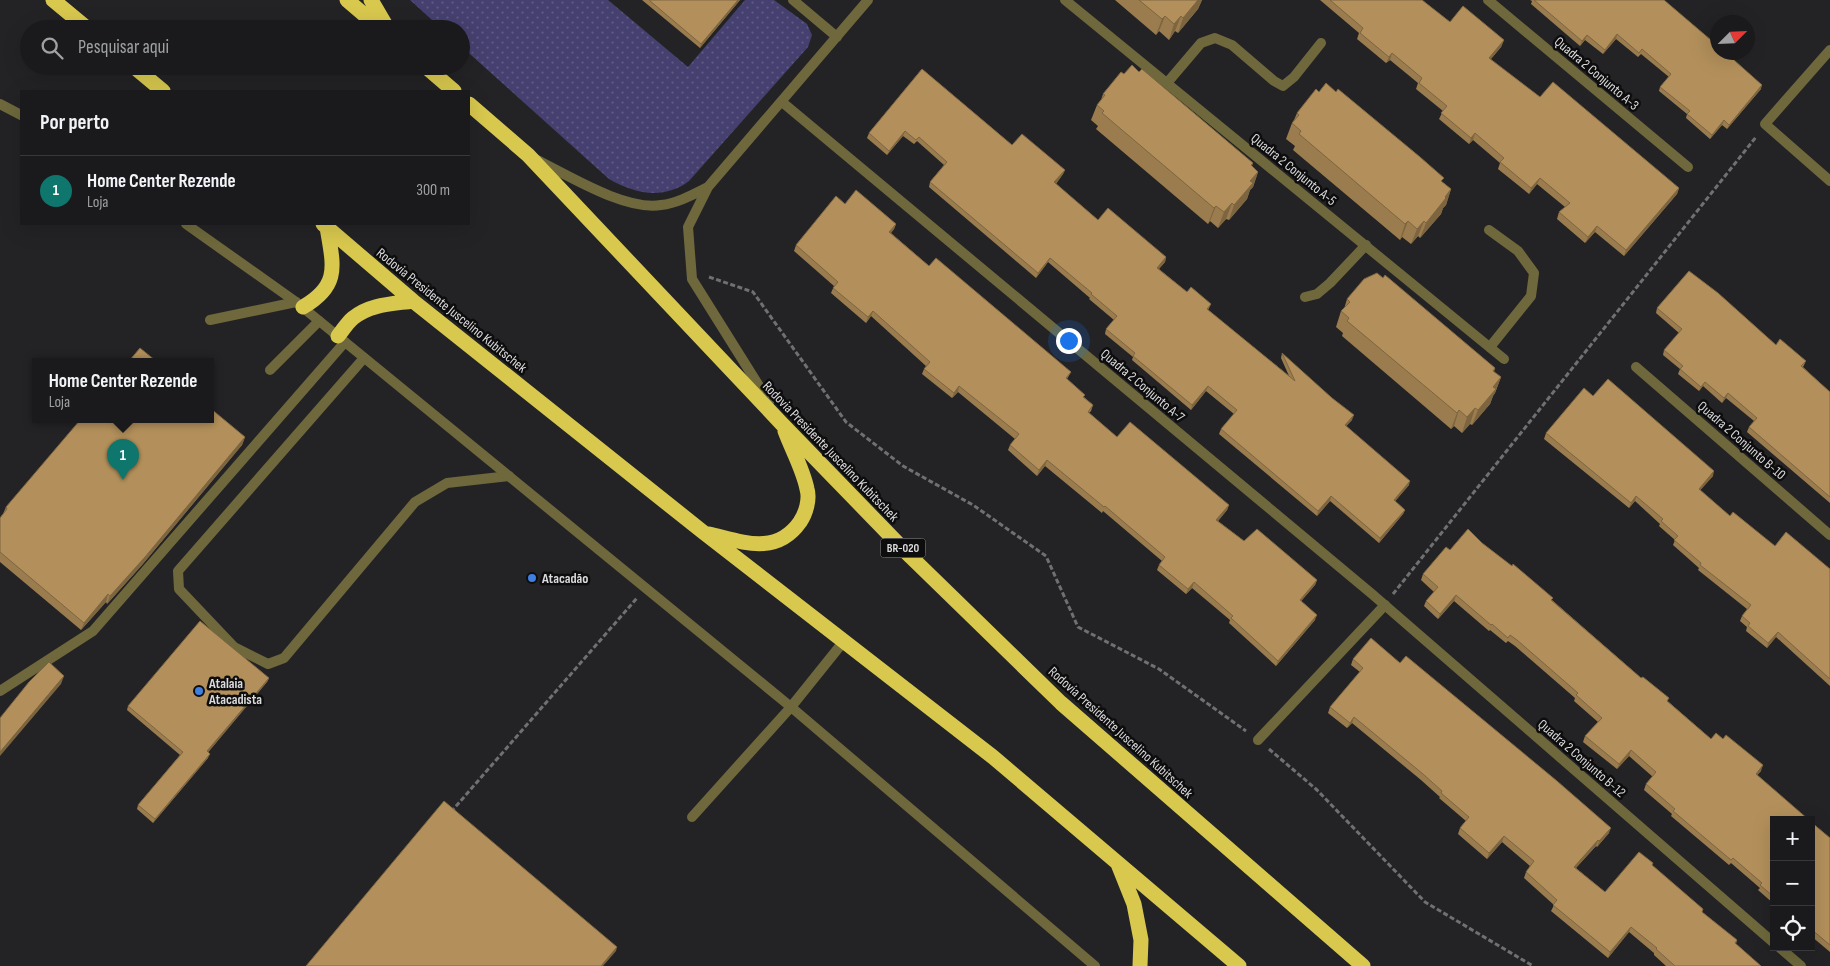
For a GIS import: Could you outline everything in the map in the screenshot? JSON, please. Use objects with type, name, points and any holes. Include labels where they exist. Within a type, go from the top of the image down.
[{"type":"highway","points":[[53,0],[77,20]]},
{"type":"highway","points":[[347,0],[370,20]]},
{"type":"highway","points":[[371,0],[383,20]]},
{"type":"highway","points":[[144,75],[162,90]]},
{"type":"highway","points":[[435,75],[453,90]]},
{"type":"highway","name":"Rodovia Presidente Juscelino Kubitschek","points":[[470,105],[528,155],[782,424],[911,556],[1061,702],[1363,966]]},
{"type":"highway","points":[[299,305],[315,300],[324,291],[331,279],[333,266],[325,225]]},
{"type":"highway","name":"Rodovia Presidente Juscelino Kubitschek","points":[[325,225],[413,301],[703,532],[993,757],[1239,966]]},
{"type":"highway","points":[[341,339],[353,318],[366,310],[377,306],[413,301]]},
{"type":"highway","points":[[703,532],[750,544],[773,543],[793,531],[803,518],[807,506],[808,490],[782,424]]},
{"type":"highway","points":[[1117,863],[1134,904],[1141,940],[1140,966]]},
{"type":"street","points":[[794,0],[837,37]]},
{"type":"street","points":[[782,424],[692,279],[688,226],[708,187],[868,0]]},
{"type":"street","name":"Quadra 2 Conjunto A-5","points":[[1066,0],[1504,359]]},
{"type":"street","name":"Quadra 2 Conjunto A-3","points":[[1488,0],[1688,167]]},
{"type":"street","points":[[1167,83],[1201,43],[1215,38],[1232,45],[1274,81],[1283,86],[1294,77],[1321,43]]},
{"type":"street","points":[[1830,50],[1765,124],[1830,181]]},
{"type":"street","name":"Quadra 2 Conjunto A-7","points":[[782,102],[1372,594]]},
{"type":"street","points":[[0,104],[20,114]]},
{"type":"street","points":[[528,155],[609,195],[632,203],[652,206],[663,205],[688,197],[708,187]]},
{"type":"street","points":[[187,225],[299,305],[509,476],[791,708],[1095,966]]},
{"type":"street","points":[[1490,230],[1518,250],[1534,273],[1532,296],[1490,347]]},
{"type":"street","points":[[1305,296],[1317,294],[1366,246]]},
{"type":"street","points":[[210,320],[299,305]]},
{"type":"street","points":[[270,370],[319,321]]},
{"type":"street","points":[[0,691],[93,631],[341,339]]},
{"type":"street","points":[[364,358],[178,571],[179,589],[234,647],[268,664],[284,658],[415,502],[447,483],[509,476]]},
{"type":"street","name":"Quadra 2 Conjunto B-10","points":[[1636,367],[1830,535]]},
{"type":"street","name":"Quadra 2 Conjunto B-12","points":[[1372,594],[1770,940]]},
{"type":"street","points":[[1258,740],[1385,604]]},
{"type":"street","points":[[692,817],[791,708],[844,641]]},
{"type":"street","points":[[1784,951],[1801,966]]},
{"type":"path","points":[[1385,604],[1765,124]]},
{"type":"path","points":[[691,266],[711,278],[754,292],[846,422],[903,466],[973,506],[1046,556],[1078,627],[1159,669],[1258,740],[1317,790],[1425,902],[1533,966]]},
{"type":"path","points":[[450,814],[645,588]]},
{"type":"shaded area","points":[[410,0],[608,0],[688,67],[745,0],[774,0],[807,24],[812,35],[808,47],[689,181],[670,191],[649,193],[629,188],[609,179],[470,54],[470,20],[432,20]]},
{"type":"building","points":[[649,0],[738,0],[701,44]]},
{"type":"building","points":[[1139,0],[1198,0],[1183,18],[1181,16],[1174,24],[1165,16],[1162,19]]},
{"type":"building","points":[[1330,0],[1422,0],[1450,22],[1463,6],[1504,40],[1489,58],[1540,97],[1553,82],[1679,188],[1626,250],[1597,226],[1588,237],[1559,212],[1570,203],[1540,178],[1531,188],[1500,162],[1504,158],[1475,133],[1471,138],[1441,113],[1447,106],[1419,83],[1422,78],[1392,53],[1389,57],[1360,33],[1363,28]]},
{"type":"building","points":[[1534,0],[1664,0],[1710,39],[1710,60],[1734,60],[1762,85],[1729,125],[1724,120],[1712,135],[1687,114],[1690,111],[1660,87],[1671,74],[1642,49],[1639,53],[1617,34],[1605,50],[1587,35],[1582,41]]},
{"type":"building","points":[[1132,65],[1139,72],[1142,69],[1253,163],[1251,165],[1258,172],[1250,181],[1253,183],[1234,205],[1232,203],[1224,212],[1216,206],[1214,208],[1102,113],[1104,111],[1097,105],[1105,95],[1103,94],[1121,72],[1124,74]]},
{"type":"building","points":[[922,69],[1012,145],[1022,134],[1065,170],[1054,182],[1098,220],[1108,208],[1166,257],[1157,268],[1187,292],[1191,287],[1211,304],[1207,309],[1295,381],[1282,353],[1354,415],[1345,425],[1410,481],[1394,500],[1405,510],[1380,538],[1331,496],[1318,511],[1221,429],[1237,410],[1208,386],[1192,405],[1133,356],[1135,353],[1106,329],[1117,316],[1092,293],[1050,258],[1038,273],[930,182],[947,162],[919,137],[916,140],[905,131],[889,151],[869,133]]},
{"type":"building","points":[[1326,83],[1336,92],[1338,89],[1444,178],[1441,181],[1451,189],[1426,223],[1424,221],[1417,229],[1408,221],[1405,224],[1299,134],[1301,131],[1292,123],[1299,115],[1297,113],[1316,89],[1319,92]]},
{"type":"building","points":[[856,190],[896,224],[889,232],[929,266],[936,258],[1071,372],[1066,378],[1093,405],[1088,412],[1117,437],[1130,422],[1229,505],[1216,520],[1244,541],[1257,529],[1317,580],[1300,600],[1317,615],[1278,661],[1231,618],[1233,616],[1194,582],[1188,589],[1159,565],[1165,557],[1105,506],[1047,460],[1039,470],[1010,445],[1019,434],[959,386],[954,393],[924,369],[930,362],[873,311],[868,317],[833,288],[838,282],[796,245],[836,196],[845,204]]},
{"type":"building","points":[[1689,271],[1718,293],[1776,345],[1780,339],[1806,361],[1801,366],[1830,392],[1830,497],[1749,427],[1757,418],[1728,393],[1724,398],[1705,382],[1701,387],[1680,369],[1683,366],[1664,350],[1682,329],[1657,308]]},
{"type":"building","points":[[1377,273],[1383,278],[1385,275],[1495,368],[1493,371],[1501,377],[1493,387],[1496,389],[1478,410],[1475,408],[1467,417],[1459,410],[1457,413],[1347,321],[1349,318],[1341,311],[1350,302],[1347,299],[1364,279]]},
{"type":"building","points":[[140,348],[152,358],[132,358]]},
{"type":"building","points":[[1608,379],[1714,471],[1699,489],[1730,516],[1733,512],[1775,546],[1786,532],[1830,569],[1830,679],[1778,632],[1768,643],[1748,626],[1750,623],[1742,616],[1751,605],[1700,565],[1701,563],[1674,540],[1678,536],[1661,521],[1663,519],[1636,496],[1631,503],[1546,433],[1584,388],[1593,396]]},
{"type":"building","points":[[214,411],[245,437],[145,557],[110,596],[108,594],[84,623],[0,552],[0,518],[7,509],[6,507],[78,423],[214,423]]},
{"type":"building","points":[[1468,529],[1482,543],[1512,566],[1513,564],[1553,598],[1551,600],[1641,678],[1643,677],[1669,698],[1667,701],[1711,739],[1716,733],[1723,739],[1726,735],[1763,765],[1756,774],[1804,816],[1770,816],[1770,894],[1760,885],[1762,883],[1733,858],[1731,860],[1673,811],[1675,809],[1646,784],[1656,772],[1631,750],[1619,764],[1585,736],[1602,718],[1576,695],[1578,693],[1517,640],[1510,635],[1508,638],[1456,595],[1440,614],[1426,601],[1438,587],[1423,574],[1446,547],[1450,550]]},
{"type":"building","points":[[200,621],[269,678],[207,751],[210,754],[155,819],[138,805],[183,752],[128,706]]},
{"type":"building","points":[[1371,638],[1400,663],[1406,656],[1611,828],[1574,867],[1605,892],[1639,852],[1703,909],[1702,912],[1737,940],[1735,943],[1761,966],[1675,966],[1657,948],[1631,927],[1610,952],[1553,905],[1557,900],[1526,872],[1534,861],[1504,836],[1489,853],[1460,828],[1469,817],[1441,793],[1442,791],[1354,717],[1350,723],[1330,707],[1363,668],[1353,659]]},
{"type":"building","points":[[49,662],[64,676],[0,752],[0,718],[29,682]]},
{"type":"building","points":[[444,801],[617,947],[601,966],[306,966]]},
{"type":"building","points":[[1815,825],[1830,838],[1830,945],[1815,932]]},
{"type":"place","name":"Home Center Rezende","points":[[123,480]]},
{"type":"place","name":"Atacadão","points":[[532,578]]},
{"type":"place","name":"Atalaia Atacadista","points":[[199,691]]}]
